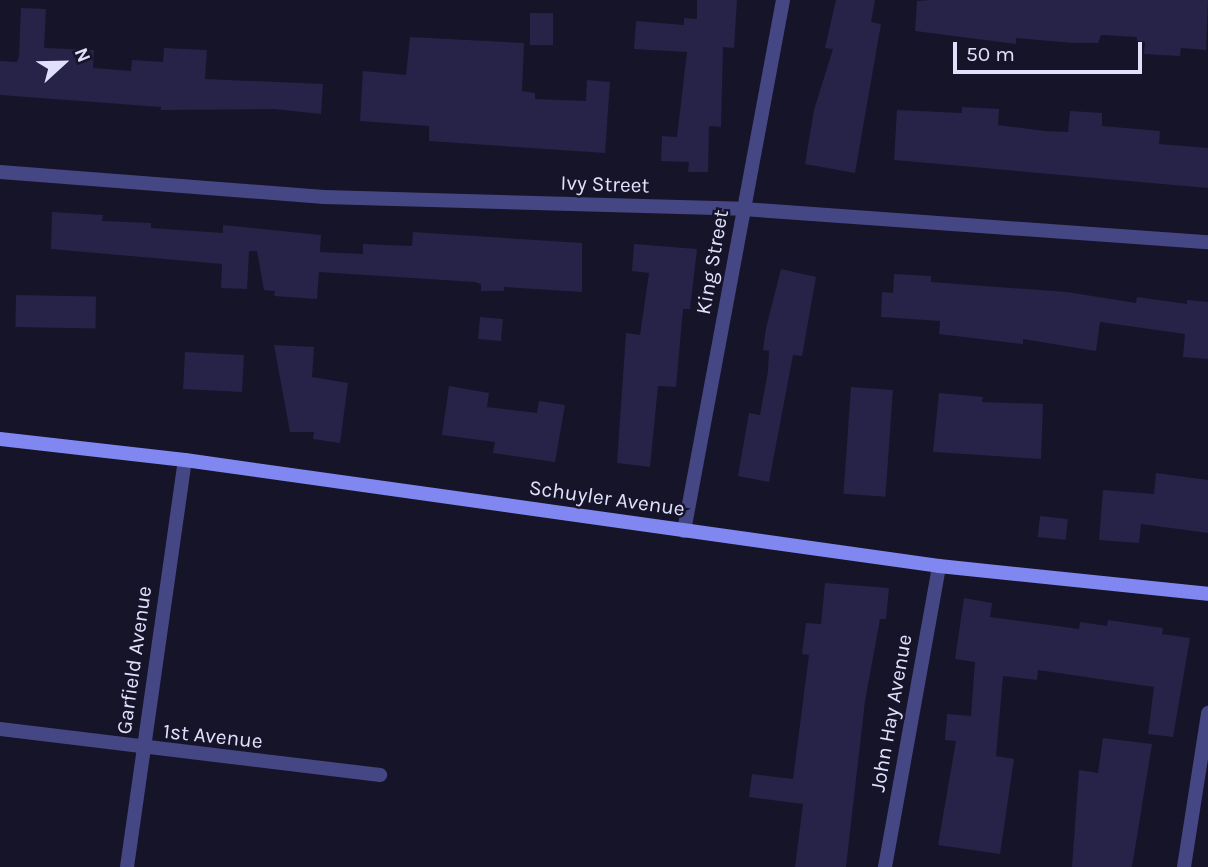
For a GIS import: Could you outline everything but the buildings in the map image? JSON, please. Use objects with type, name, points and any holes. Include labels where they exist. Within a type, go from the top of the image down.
[{"type":"main road","name":"Schuyler Avenue","points":[[0,439],[185,460],[939,566],[1208,594]]},
{"type":"street","name":"King Street","points":[[684,531],[783,0]]},
{"type":"street","name":"Ivy Street","points":[[0,172],[324,197],[743,209],[1208,242]]},
{"type":"street","name":"Garfield Avenue","points":[[127,867],[185,460]]},
{"type":"street","name":"John Hay Avenue","points":[[886,867],[939,566]]},
{"type":"street","points":[[1184,867],[1208,713]]},
{"type":"street","name":"1st Avenue","points":[[0,729],[142,749],[380,775]]}]
